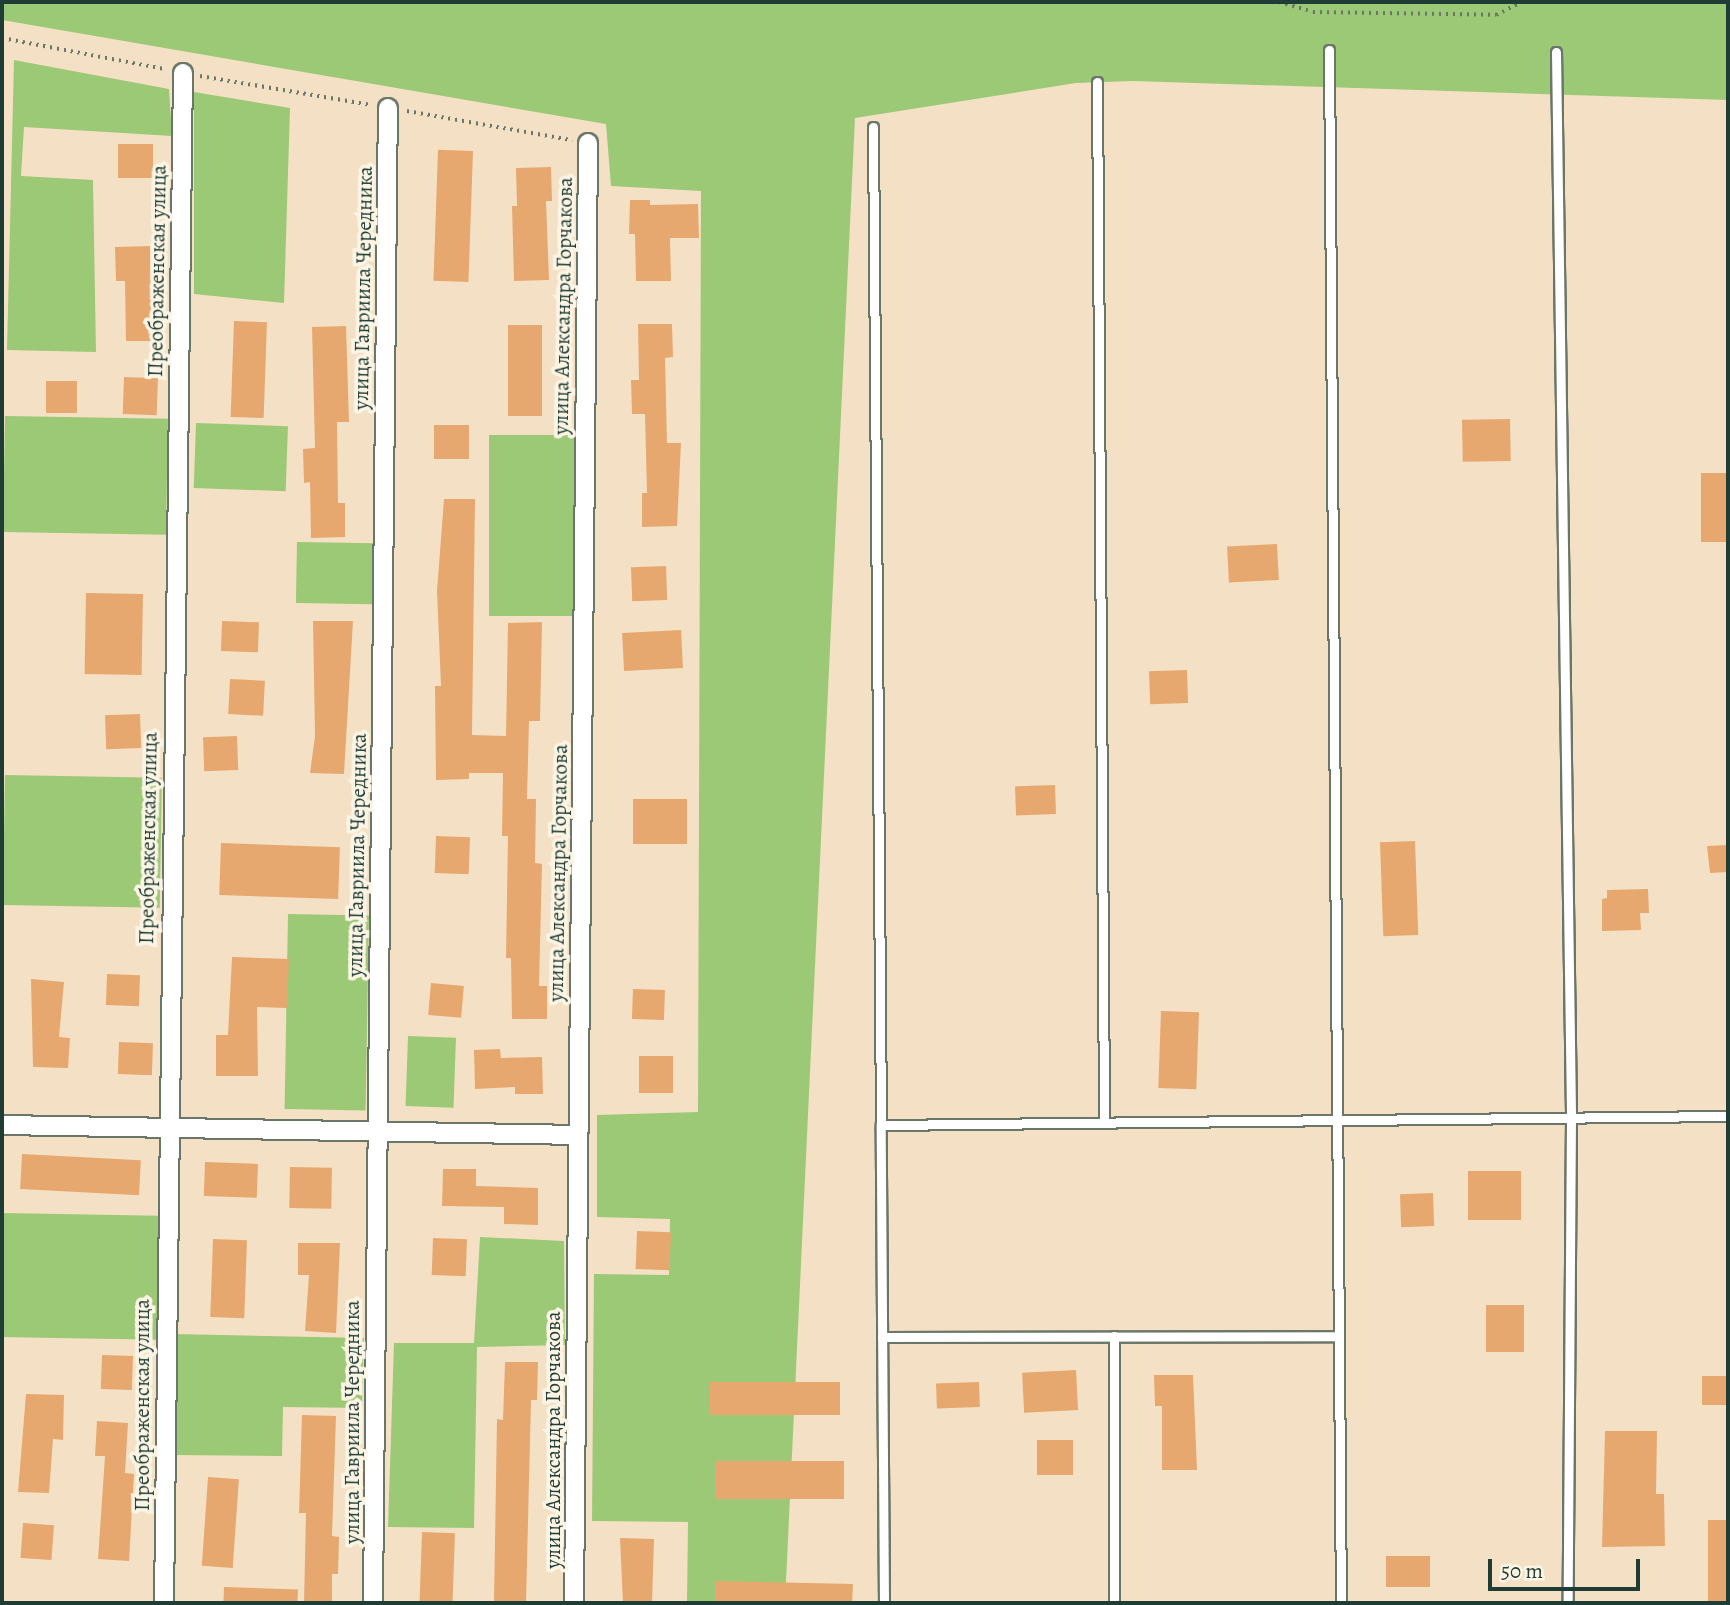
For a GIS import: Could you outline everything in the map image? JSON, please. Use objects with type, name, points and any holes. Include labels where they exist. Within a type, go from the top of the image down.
[{"type":"street","name":"Преображенская улица","points":[[164,1603],[166,1127],[183,73]]},
{"type":"street","name":"улица Гавриила Чередника","points":[[373,1603],[388,108]]},
{"type":"street","name":"улица Александра Горчакова","points":[[574,1603],[588,143]]},
{"type":"street","points":[[2,1125],[578,1135]]},
{"type":"lane","points":[[1329,50],[1335,1121],[1341,1603]]},
{"type":"lane","points":[[1556,52],[1571,1118],[1569,1603]]},
{"type":"lane","points":[[1097,82],[1104,1123]]},
{"type":"lane","points":[[873,127],[884,1603]]},
{"type":"lane","points":[[881,1125],[1728,1116]]},
{"type":"lane","points":[[1114,1336],[1114,1603]]},
{"type":"lane","points":[[882,1337],[1338,1336]]},
{"type":"path","points":[[1279,2],[1313,12],[1496,15],[1521,2]]},
{"type":"path","points":[[2,38],[183,73],[588,143]]},
{"type":"green space","points":[[2,2],[1728,2],[1728,100],[1133,81],[1076,83],[855,118],[785,1603],[687,1603],[688,1522],[592,1521],[594,1274],[669,1275],[670,1219],[597,1217],[597,1115],[698,1112],[701,191],[611,186],[606,124],[2,20]]},
{"type":"green space","points":[[14,60],[169,89],[172,136],[24,127],[21,176],[93,180],[96,352],[7,350]]},
{"type":"green space","points":[[194,92],[290,108],[284,303],[194,294]]},
{"type":"green space","points":[[5,416],[168,419],[166,535],[3,532]]},
{"type":"green space","points":[[196,423],[288,426],[286,491],[194,488]]},
{"type":"green space","points":[[489,435],[574,435],[574,616],[489,616]]},
{"type":"green space","points":[[297,542],[374,543],[373,604],[296,603]]},
{"type":"green space","points":[[5,775],[162,778],[160,908],[3,905]]},
{"type":"green space","points":[[288,914],[369,915],[366,1110],[285,1109]]},
{"type":"green space","points":[[408,1036],[456,1038],[454,1108],[406,1106]]},
{"type":"green space","points":[[2,1213],[160,1216],[158,1340],[2,1337]]},
{"type":"green space","points":[[480,1237],[564,1241],[565,1345],[477,1347],[474,1528],[388,1527],[394,1343],[474,1343]]},
{"type":"green space","points":[[174,1334],[364,1338],[362,1408],[283,1407],[282,1456],[172,1455]]},
{"type":"building","points":[[118,144],[153,144],[153,178],[118,178]]},
{"type":"building","points":[[438,150],[473,151],[468,282],[433,281]]},
{"type":"building","points":[[551,167],[552,201],[546,201],[549,280],[514,281],[512,206],[517,206],[516,168]]},
{"type":"building","points":[[630,200],[650,200],[650,205],[698,204],[699,238],[670,238],[671,281],[636,281],[635,234],[629,234]]},
{"type":"building","points":[[150,246],[151,299],[161,298],[161,341],[126,341],[125,281],[116,281],[115,247]]},
{"type":"building","points":[[234,321],[267,322],[264,418],[231,417]]},
{"type":"building","points":[[638,324],[672,324],[673,357],[665,358],[667,443],[681,443],[677,526],[642,527],[642,493],[647,493],[645,414],[632,414],[631,380],[639,380]]},
{"type":"building","points":[[508,325],[542,325],[542,416],[508,416]]},
{"type":"building","points":[[346,326],[349,422],[337,422],[338,503],[345,503],[345,537],[311,538],[310,482],[304,483],[303,449],[315,448],[312,327]]},
{"type":"building","points":[[124,377],[158,378],[157,415],[123,414]]},
{"type":"building","points":[[46,381],[77,381],[77,413],[46,413]]},
{"type":"building","points":[[1510,419],[1511,461],[1463,462],[1462,420]]},
{"type":"building","points":[[434,425],[469,425],[469,459],[434,459]]},
{"type":"building","points":[[1701,473],[1728,473],[1728,542],[1701,542]]},
{"type":"building","points":[[444,499],[475,499],[472,735],[506,736],[508,623],[542,622],[540,721],[529,721],[527,799],[536,799],[535,863],[542,864],[539,986],[547,986],[547,1019],[512,1019],[511,958],[506,958],[508,836],[502,836],[503,773],[469,773],[469,779],[436,780],[435,686],[441,686],[437,591]]},
{"type":"building","points":[[1277,544],[1279,580],[1229,583],[1227,547]]},
{"type":"building","points":[[666,566],[667,600],[632,601],[631,567]]},
{"type":"building","points":[[86,593],[143,594],[142,675],[85,674]]},
{"type":"building","points":[[222,621],[259,622],[258,652],[221,651]]},
{"type":"building","points":[[313,621],[353,621],[344,774],[310,773],[315,736]]},
{"type":"building","points":[[681,630],[683,668],[624,671],[622,633]]},
{"type":"building","points":[[1187,670],[1188,703],[1150,704],[1149,671]]},
{"type":"building","points":[[230,679],[265,681],[263,716],[228,714]]},
{"type":"building","points":[[140,714],[141,748],[106,749],[105,715]]},
{"type":"building","points":[[237,736],[238,770],[204,771],[203,737]]},
{"type":"building","points":[[1055,785],[1056,814],[1016,815],[1015,786]]},
{"type":"building","points":[[633,799],[687,799],[687,844],[633,844]]},
{"type":"building","points":[[436,836],[470,837],[469,874],[435,873]]},
{"type":"building","points":[[1415,841],[1418,935],[1383,936],[1380,842]]},
{"type":"building","points":[[221,843],[340,847],[338,899],[219,895]]},
{"type":"building","points":[[1728,845],[1728,872],[1710,873],[1707,846]]},
{"type":"building","points":[[1648,889],[1649,913],[1640,913],[1641,930],[1602,931],[1602,899],[1607,898],[1607,890]]},
{"type":"building","points":[[232,957],[289,959],[287,1008],[257,1007],[258,1076],[216,1076],[216,1035],[228,1035]]},
{"type":"building","points":[[107,974],[140,975],[139,1006],[106,1005]]},
{"type":"building","points":[[31,979],[64,982],[59,1037],[70,1038],[68,1068],[33,1067]]},
{"type":"building","points":[[431,983],[464,986],[461,1018],[428,1015]]},
{"type":"building","points":[[633,989],[665,990],[664,1020],[632,1019]]},
{"type":"building","points":[[1161,1011],[1199,1012],[1196,1089],[1158,1088]]},
{"type":"building","points":[[119,1042],[153,1043],[152,1075],[118,1074]]},
{"type":"building","points":[[500,1049],[501,1058],[542,1057],[543,1094],[515,1094],[515,1087],[475,1089],[474,1050]]},
{"type":"building","points":[[639,1056],[673,1056],[673,1093],[639,1093]]},
{"type":"building","points":[[22,1154],[141,1160],[139,1195],[20,1189]]},
{"type":"building","points":[[205,1162],[258,1164],[257,1198],[204,1196]]},
{"type":"building","points":[[290,1167],[332,1168],[331,1209],[289,1208]]},
{"type":"building","points":[[443,1169],[476,1169],[476,1186],[538,1188],[538,1225],[504,1224],[504,1207],[442,1206]]},
{"type":"building","points":[[1468,1171],[1521,1171],[1521,1220],[1468,1220]]},
{"type":"building","points":[[1433,1193],[1434,1226],[1401,1227],[1400,1194]]},
{"type":"building","points":[[637,1231],[671,1232],[670,1270],[636,1269]]},
{"type":"building","points":[[433,1238],[467,1239],[466,1276],[432,1275]]},
{"type":"building","points":[[213,1239],[247,1240],[244,1318],[210,1317]]},
{"type":"building","points":[[298,1243],[340,1243],[336,1333],[305,1331],[309,1275],[298,1275]]},
{"type":"building","points":[[1486,1305],[1524,1305],[1524,1352],[1486,1352]]},
{"type":"building","points":[[102,1355],[133,1356],[132,1390],[101,1389]]},
{"type":"building","points":[[505,1362],[538,1362],[537,1400],[531,1400],[526,1603],[494,1603],[497,1419],[503,1420]]},
{"type":"building","points":[[1076,1370],[1078,1410],[1024,1413],[1022,1373]]},
{"type":"building","points":[[1154,1375],[1193,1375],[1197,1470],[1162,1470],[1162,1406],[1155,1406]]},
{"type":"building","points":[[1702,1376],[1728,1376],[1728,1405],[1702,1405]]},
{"type":"building","points":[[709,1382],[840,1382],[840,1415],[709,1415]]},
{"type":"building","points":[[979,1382],[980,1407],[937,1408],[936,1384]]},
{"type":"building","points":[[26,1394],[64,1395],[63,1440],[53,1439],[49,1493],[18,1492]]},
{"type":"building","points":[[302,1415],[336,1416],[332,1536],[339,1537],[338,1574],[332,1574],[332,1603],[304,1603],[306,1513],[299,1513]]},
{"type":"building","points":[[97,1421],[128,1423],[125,1473],[134,1474],[129,1561],[98,1559],[105,1456],[95,1456]]},
{"type":"building","points":[[1605,1431],[1657,1431],[1656,1494],[1664,1494],[1665,1546],[1602,1547]]},
{"type":"building","points":[[1037,1440],[1073,1440],[1073,1475],[1037,1475]]},
{"type":"building","points":[[715,1461],[844,1461],[844,1499],[715,1499]]},
{"type":"building","points":[[208,1477],[239,1479],[233,1568],[202,1566]]},
{"type":"building","points":[[1708,1520],[1728,1520],[1728,1603],[1708,1603]]},
{"type":"building","points":[[23,1523],[54,1525],[51,1560],[21,1558]]},
{"type":"building","points":[[422,1532],[455,1533],[453,1603],[420,1603]]},
{"type":"building","points":[[620,1538],[654,1539],[652,1603],[623,1603]]},
{"type":"building","points":[[1386,1556],[1430,1556],[1430,1587],[1386,1587]]},
{"type":"building","points":[[715,1581],[853,1584],[852,1603],[715,1603]]},
{"type":"building","points":[[224,1587],[298,1590],[297,1603],[223,1603]]}]
